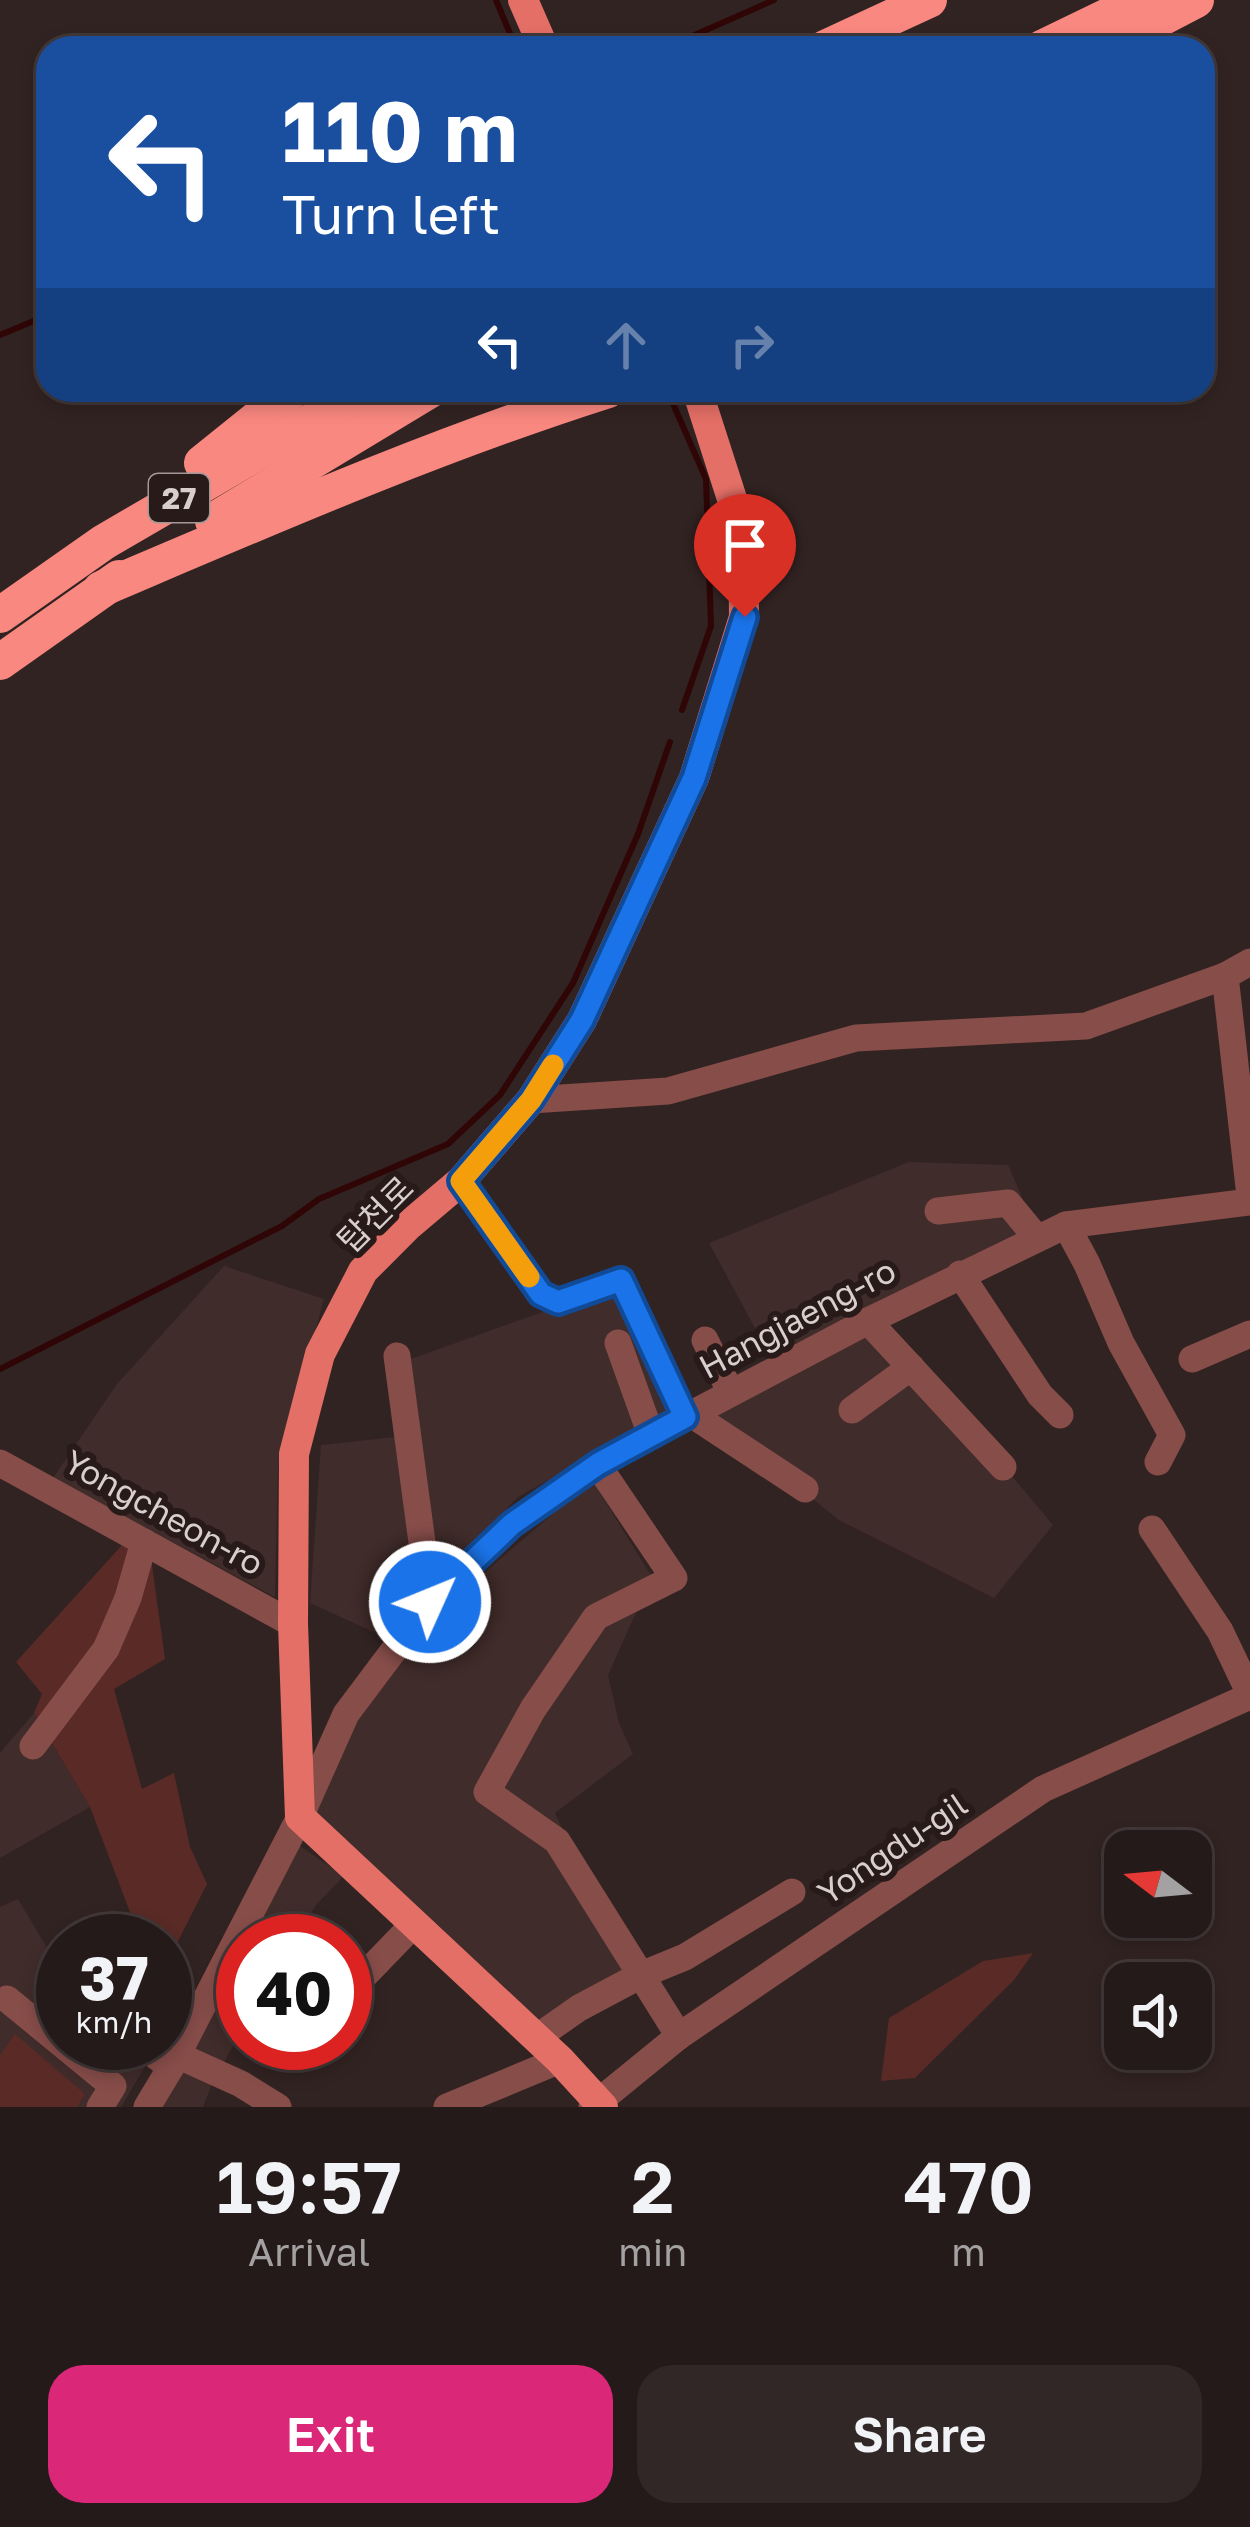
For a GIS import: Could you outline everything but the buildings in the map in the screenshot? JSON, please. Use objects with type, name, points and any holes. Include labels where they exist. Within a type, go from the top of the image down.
[{"type":"highway","points":[[851,36],[928,0]]},
{"type":"highway","points":[[1067,36],[1142,0]]},
{"type":"highway","points":[[1127,36],[1196,0]]},
{"type":"highway","points":[[1157,36],[1206,0]]},
{"type":"highway","points":[[104,542],[278,402]]},
{"type":"highway","name":"27","points":[[0,615],[104,542],[344,402]]},
{"type":"highway","points":[[0,662],[101,589],[410,402]]},
{"type":"highway","points":[[101,589],[324,494],[571,402]]},
{"type":"main road","points":[[523,0],[539,36]]},
{"type":"main road","name":"탑천로","points":[[300,1817],[293,1624],[294,1454],[320,1354],[363,1270],[461,1181],[531,1100],[582,1020],[694,778],[745,617],[743,533],[701,402]]},
{"type":"main road","points":[[300,1817],[560,2060],[599,2106]]},
{"type":"street","points":[[531,1100],[668,1091],[856,1037],[1086,1026],[1238,969],[1248,1204]]},
{"type":"street","points":[[461,1181],[541,1294],[558,1302],[621,1280],[688,1416],[805,1489]]},
{"type":"street","points":[[938,1211],[1008,1203],[1037,1238]]},
{"type":"street","name":"Hangjaeng-ro","points":[[192,2026],[300,1817],[346,1714],[430,1602],[512,1524],[598,1464],[651,1435],[960,1274],[1066,1225],[1248,1204]]},
{"type":"street","points":[[1066,1225],[1121,1343],[1172,1435],[1158,1462]]},
{"type":"street","points":[[960,1274],[1040,1395],[1060,1415]]},
{"type":"street","points":[[868,1321],[1004,1467]]},
{"type":"street","points":[[1192,1359],[1250,1334]]},
{"type":"street","points":[[705,1340],[731,1393]]},
{"type":"street","points":[[618,1343],[651,1435]]},
{"type":"street","points":[[397,1357],[430,1602]]},
{"type":"street","points":[[853,1410],[911,1367]]},
{"type":"street","name":"Yongcheon-ro","points":[[0,1463],[293,1624]]},
{"type":"street","points":[[598,1464],[674,1578],[596,1618],[533,1709],[487,1792],[557,1841],[679,2036]]},
{"type":"street","points":[[1152,1529],[1220,1631],[1250,1695]]},
{"type":"street","points":[[33,1746],[106,1649],[128,1598],[144,1542]]},
{"type":"street","name":"Yongdu-gil","points":[[599,2106],[679,2036],[1043,1790],[1250,1695]]},
{"type":"street","points":[[536,2038],[579,2008],[685,1957],[792,1892]]},
{"type":"street","points":[[372,1967],[414,1924]]},
{"type":"street","points":[[8,1999],[113,2086],[100,2107]]},
{"type":"street","points":[[447,2107],[560,2060]]},
{"type":"street","points":[[192,2067],[241,2084],[278,2107]]},
{"type":"street","name":"Hangjaeng-ro","points":[[147,2107],[169,2070]]},
{"type":"shaded area","points":[[909,1162],[1008,1165],[1035,1227],[771,1358],[709,1243]]},
{"type":"shaded area","points":[[224,1266],[324,1299],[278,1464],[275,1597],[53,1478],[117,1384]]},
{"type":"shaded area","points":[[618,1285],[675,1410],[518,1497],[380,1635],[310,1603],[321,1445],[414,1435],[408,1360]]},
{"type":"shaded area","points":[[883,1322],[1053,1525],[994,1598],[839,1520],[708,1415]]},
{"type":"shaded area","points":[[592,1480],[652,1577],[608,1675],[619,1723],[633,1754],[555,1813],[630,1974],[540,2028],[312,1816],[343,1739],[419,1629]]},
{"type":"shaded area","points":[[122,1545],[151,1558],[165,1659],[114,1689],[142,1789],[174,1773],[190,1847],[207,1884],[192,1914],[131,1914],[90,1807],[34,1713],[42,1694],[16,1662]]},
{"type":"shaded area","points":[[34,1713],[90,1807],[0,1858],[0,1753]]},
{"type":"shaded area","points":[[294,1842],[344,1876],[310,1914],[258,1914]]},
{"type":"shaded area","points":[[18,1899],[36,1929],[36,2070],[143,2070],[121,2107],[0,2107],[0,1907]]},
{"type":"shaded area","points":[[1033,1953],[1014,1980],[915,2078],[881,2081],[889,2018],[983,1961]]},
{"type":"shaded area","points":[[216,1992],[219,2070],[203,2107],[152,2107],[173,2070],[192,2070],[192,2035]]},
{"type":"shaded area","points":[[15,2034],[36,2052],[36,2070],[57,2070],[85,2094],[77,2107],[0,2107],[0,2055]]},
{"type":"waterway","points":[[496,0],[511,36]]},
{"type":"waterway","points":[[692,36],[774,0]]},
{"type":"waterway","points":[[0,335],[36,320]]},
{"type":"waterway","points":[[672,402],[706,479],[711,626],[682,710]]},
{"type":"waterway","points":[[0,1369],[282,1226],[319,1199],[448,1144],[500,1095],[573,983],[638,834],[670,742]]},
{"type":"slow traffic","points":[[529,1277],[461,1181],[531,1100],[553,1065]]},
{"type":"route","points":[[430,1602],[512,1524],[598,1464],[685,1417],[621,1280],[558,1302],[541,1294],[461,1181],[531,1100],[582,1020],[694,778],[745,617]]}]
